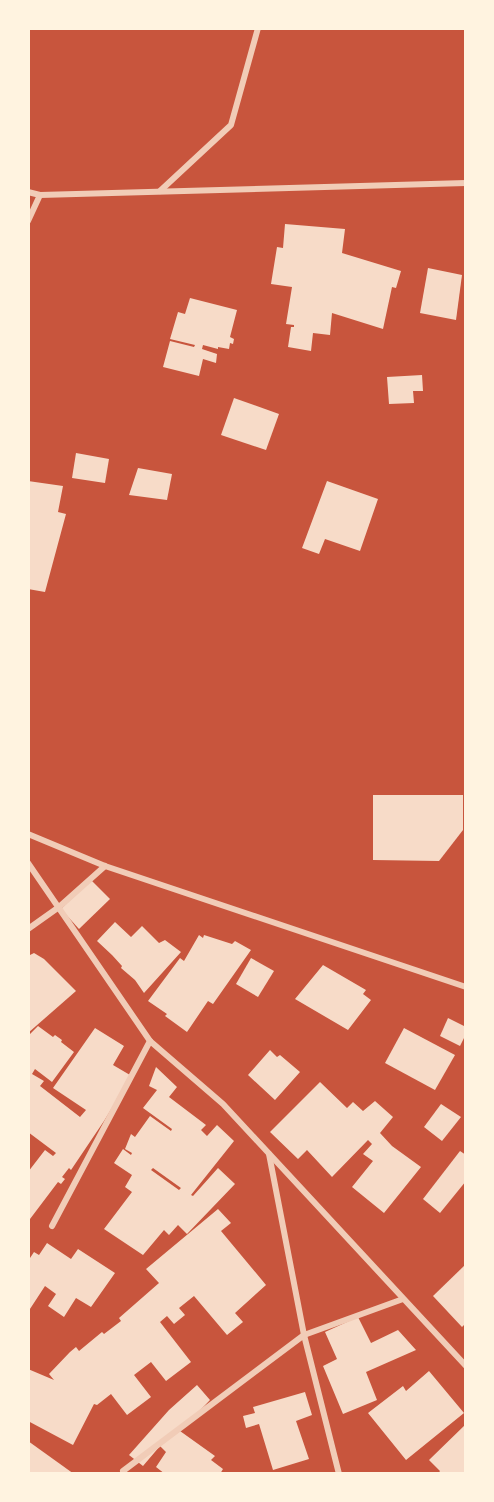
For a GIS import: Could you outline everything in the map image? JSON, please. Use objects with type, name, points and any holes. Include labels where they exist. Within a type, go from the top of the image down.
[{"type":"street","points":[[160,191],[231,124],[258,28]]},
{"type":"street","points":[[28,192],[40,195],[465,183]]},
{"type":"street","points":[[28,221],[40,195]]},
{"type":"street","points":[[28,834],[105,866],[465,987]]},
{"type":"street","points":[[28,863],[150,1041],[223,1104],[465,1366]]},
{"type":"street","points":[[28,929],[58,907],[105,866]]},
{"type":"street","points":[[52,1226],[150,1041]]},
{"type":"street","points":[[269,1153],[304,1335],[339,1473]]},
{"type":"street","points":[[123,1471],[304,1335],[403,1299]]},
{"type":"building","points":[[285,224],[345,229],[342,253],[401,271],[396,288],[392,287],[383,329],[332,313],[330,335],[313,333],[311,351],[288,347],[291,327],[294,327],[294,325],[286,324],[292,287],[271,284],[277,247],[283,248]]},
{"type":"building","points":[[428,268],[462,275],[456,320],[420,313]]},
{"type":"building","points":[[190,298],[237,310],[230,337],[234,339],[233,344],[230,343],[229,349],[203,345],[202,349],[217,354],[216,363],[203,359],[199,376],[163,367],[170,341],[194,347],[195,345],[170,339],[178,312],[185,314]]},
{"type":"building","points":[[422,375],[423,391],[413,391],[414,403],[389,404],[387,377]]},
{"type":"building","points":[[234,398],[279,414],[266,450],[221,435]]},
{"type":"building","points":[[76,453],[109,459],[105,483],[72,478]]},
{"type":"building","points":[[138,468],[172,474],[167,500],[129,495]]},
{"type":"building","points":[[28,481],[63,486],[58,512],[66,514],[45,592],[28,589]]},
{"type":"building","points":[[327,481],[378,499],[360,551],[325,539],[319,554],[302,548]]},
{"type":"building","points":[[373,795],[463,795],[463,830],[439,861],[373,860]]},
{"type":"building","points":[[91,880],[110,899],[79,929],[61,909]]},
{"type":"building","points":[[115,922],[131,937],[142,926],[159,943],[165,940],[181,952],[144,993],[135,980],[97,941]]},
{"type":"building","points":[[199,935],[203,938],[204,935],[232,944],[235,941],[251,950],[213,1004],[208,1001],[187,1032],[148,1001],[180,958],[184,961]]},
{"type":"building","points":[[34,953],[44,959],[76,991],[28,1033],[28,956]]},
{"type":"building","points":[[251,958],[274,971],[258,997],[236,984]]},
{"type":"building","points":[[323,965],[366,990],[363,994],[371,1000],[348,1030],[295,999]]},
{"type":"building","points":[[448,1018],[466,1027],[466,1034],[460,1046],[440,1036]]},
{"type":"building","points":[[38,1026],[53,1037],[55,1035],[62,1040],[61,1042],[74,1052],[52,1082],[35,1069],[32,1074],[44,1081],[40,1086],[80,1117],[86,1110],[53,1088],[95,1028],[124,1046],[113,1065],[130,1075],[130,1078],[71,1170],[69,1168],[62,1177],[65,1179],[61,1184],[58,1182],[30,1219],[28,1218],[28,1172],[45,1150],[53,1156],[56,1153],[28,1132],[28,1036]]},
{"type":"building","points":[[404,1028],[455,1055],[435,1090],[385,1063]]},
{"type":"building","points":[[270,1050],[277,1057],[280,1055],[300,1072],[275,1100],[248,1075]]},
{"type":"building","points":[[156,1067],[177,1087],[169,1097],[206,1125],[201,1130],[207,1136],[217,1125],[234,1141],[191,1195],[193,1196],[218,1168],[235,1184],[187,1234],[178,1225],[169,1235],[164,1230],[143,1255],[104,1229],[132,1192],[125,1187],[132,1175],[114,1163],[123,1149],[131,1155],[132,1153],[125,1149],[131,1134],[135,1137],[150,1116],[171,1131],[172,1129],[143,1108],[157,1090],[149,1086]],"holes":[[[153,1168],[181,1188],[179,1190],[151,1170]]]},
{"type":"building","points":[[320,1082],[347,1108],[353,1102],[363,1111],[375,1101],[393,1117],[380,1133],[392,1146],[421,1167],[384,1213],[352,1187],[373,1161],[363,1154],[372,1144],[368,1140],[332,1177],[307,1150],[298,1159],[270,1132]]},
{"type":"building","points":[[441,1104],[461,1117],[442,1141],[424,1127]]},
{"type":"building","points":[[460,1151],[466,1155],[466,1181],[440,1213],[423,1199]]},
{"type":"building","points":[[218,1209],[231,1223],[221,1231],[266,1285],[235,1313],[243,1322],[227,1335],[194,1296],[179,1308],[185,1315],[174,1324],[167,1316],[160,1322],[191,1362],[166,1381],[151,1362],[134,1375],[151,1397],[127,1415],[111,1394],[97,1405],[94,1404],[73,1445],[28,1421],[28,1369],[54,1380],[49,1374],[70,1352],[76,1347],[79,1351],[102,1332],[104,1334],[121,1321],[119,1318],[159,1283],[146,1269]]},
{"type":"building","points":[[47,1243],[71,1259],[78,1249],[115,1273],[91,1307],[76,1298],[64,1317],[48,1306],[56,1294],[45,1286],[28,1312],[28,1261],[34,1252],[39,1255]]},
{"type":"building","points":[[466,1264],[466,1323],[462,1327],[433,1296]]},
{"type":"building","points":[[358,1317],[371,1343],[398,1330],[416,1350],[366,1372],[377,1400],[343,1414],[323,1366],[337,1359],[325,1332]]},
{"type":"building","points":[[429,1371],[464,1413],[406,1460],[368,1413],[403,1386],[406,1391]]},
{"type":"building","points":[[197,1385],[210,1400],[180,1431],[215,1456],[211,1460],[223,1469],[220,1474],[165,1474],[156,1467],[166,1452],[160,1446],[143,1466],[129,1455],[169,1410]]},
{"type":"building","points":[[305,1392],[312,1415],[296,1421],[309,1459],[273,1470],[259,1424],[246,1428],[243,1416],[255,1413],[253,1407]]},
{"type":"building","points":[[466,1424],[466,1474],[438,1474],[440,1471],[429,1460]]},
{"type":"building","points":[[28,1441],[74,1474],[28,1474]]}]
